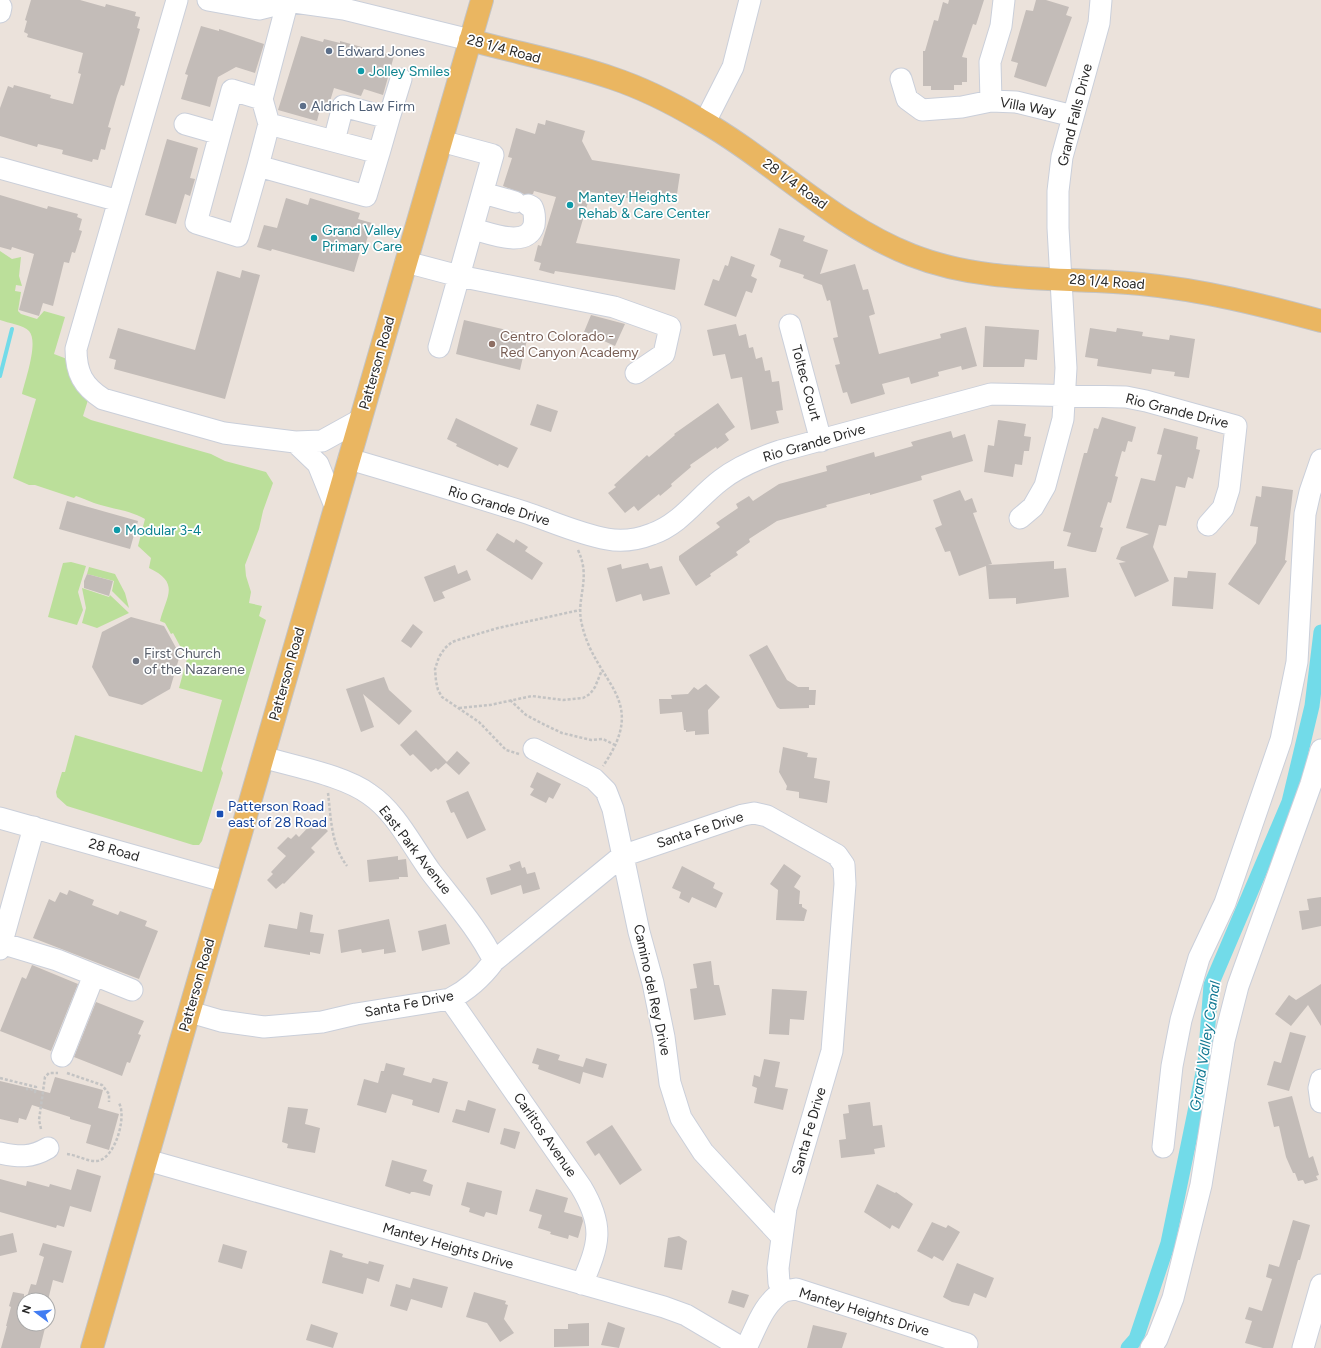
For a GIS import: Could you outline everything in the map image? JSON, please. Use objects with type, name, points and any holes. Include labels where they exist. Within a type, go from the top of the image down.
[{"type":"main road","name":"Patterson Road","points":[[92,1348],[482,0]]},
{"type":"main road","name":"28 1/4 Road","points":[[470,40],[581,68],[614,78],[673,104],[705,122],[770,165],[850,224],[891,247],[931,262],[971,272],[1016,278],[1143,284],[1261,305],[1321,321]]},
{"type":"street","points":[[177,0],[76,349],[76,364],[82,379],[92,391],[103,399],[224,433],[295,442],[328,440],[360,420]]},
{"type":"street","points":[[208,0],[259,9],[271,6],[283,0]]},
{"type":"street","points":[[262,98],[232,90],[196,223],[238,236],[269,124],[262,98],[283,0]]},
{"type":"street","name":"28 1/4 Road","points":[[283,0],[363,13],[470,40]]},
{"type":"street","points":[[705,122],[733,67],[750,0]]},
{"type":"street","name":"Villa Way","points":[[1004,0],[1001,26],[990,62],[991,101],[1016,102],[1073,116]]},
{"type":"street","name":"Grand Falls Drive","points":[[1020,518],[1033,507],[1045,486],[1063,419],[1066,368],[1060,279],[1058,191],[1062,157],[1099,23],[1102,0]]},
{"type":"street","points":[[258,166],[366,196],[401,79]]},
{"type":"street","points":[[901,80],[907,99],[922,110],[962,107],[991,101]]},
{"type":"street","points":[[334,141],[343,106],[389,118]]},
{"type":"street","points":[[185,124],[220,134]]},
{"type":"street","points":[[269,124],[379,153]]},
{"type":"street","points":[[439,347],[493,155],[441,141]]},
{"type":"street","points":[[0,168],[119,201]]},
{"type":"street","points":[[473,229],[515,239],[526,236],[532,229],[535,219],[532,207],[483,194]]},
{"type":"street","points":[[406,262],[460,276],[614,307],[670,327],[664,354],[636,373]]},
{"type":"street","name":"Toltec Court","points":[[790,325],[822,441]]},
{"type":"street","name":"Rio Grande Drive","points":[[349,459],[608,540],[631,540],[653,534],[673,523],[720,481],[734,471],[754,460],[780,451],[822,441],[991,394],[1126,397],[1146,401],[1236,426],[1229,489],[1223,508],[1208,525]]},
{"type":"street","points":[[295,442],[318,464],[335,506]]},
{"type":"street","points":[[1163,1147],[1172,1066],[1181,1020],[1199,958],[1225,903],[1282,740],[1298,662],[1305,514],[1310,492],[1321,460]]},
{"type":"street","name":"Camino del Rey Drive","points":[[534,749],[594,779],[606,791],[613,809],[622,856],[653,983],[664,1038],[670,1083],[681,1118],[703,1152],[782,1237]]},
{"type":"street","points":[[1151,1348],[1157,1339],[1173,1298],[1201,1185],[1224,1041],[1238,986],[1311,784],[1321,750]]},
{"type":"street","name":"East Park Avenue","points":[[264,757],[351,784],[370,794],[384,808],[472,924],[494,961]]},
{"type":"street","name":"Santa Fe Drive","points":[[190,1012],[221,1021],[264,1027],[322,1022],[450,999],[460,994],[483,975],[494,961],[622,856],[754,813],[767,816],[837,855],[844,865],[845,884],[832,1051],[786,1208],[778,1268],[780,1283],[784,1291]]},
{"type":"street","name":"28 Road","points":[[0,818],[227,882]]},
{"type":"street","points":[[34,827],[1,946],[57,960],[132,990]]},
{"type":"street","points":[[62,1056],[94,975]]},
{"type":"street","name":"Carlitos Avenue","points":[[450,999],[581,1187],[592,1206],[597,1227],[597,1245],[582,1284]]},
{"type":"street","points":[[1321,1080],[1319,1088],[1321,1102]]},
{"type":"street","points":[[0,1153],[20,1156],[36,1155],[52,1144]]},
{"type":"street","name":"Mantey Heights Drive","points":[[147,1160],[686,1315],[742,1348]]},
{"type":"street","points":[[1303,1348],[1316,1323],[1321,1285]]},
{"type":"street","name":"Mantey Heights Drive","points":[[784,1291],[796,1289],[967,1344]]},
{"type":"street","points":[[746,1348],[774,1296],[784,1291]]},
{"type":"path","points":[[577,531],[574,542],[584,562],[585,575],[580,610],[582,625],[586,638],[621,705],[622,720],[619,737],[610,756],[594,779]]},
{"type":"path","points":[[534,749],[520,754],[506,750],[487,729],[442,697],[438,690],[435,669],[445,648],[452,642],[498,628],[580,610]]},
{"type":"path","points":[[459,709],[490,705],[532,696],[563,700],[583,698],[590,694],[596,687],[602,670]]},
{"type":"path","points":[[510,700],[526,715],[545,726],[562,733],[591,740],[603,739],[615,745]]},
{"type":"path","points":[[328,776],[328,793],[334,841],[339,856],[347,866]]},
{"type":"path","points":[[109,1102],[109,1094],[102,1085],[65,1072],[50,1073],[45,1077],[39,1120],[52,1144],[95,1162],[107,1157],[112,1149],[123,1113],[119,1103]]},
{"type":"path","points":[[0,1078],[36,1086],[35,1092],[31,1089],[26,1089]]},
{"type":"green space","points":[[0,251],[12,259],[21,257],[19,276],[22,286],[16,285],[15,291],[21,292],[18,311],[21,314],[37,319],[44,311],[65,317],[54,354],[67,359],[88,400],[83,416],[91,420],[211,454],[225,461],[266,472],[273,483],[263,511],[259,529],[245,565],[246,576],[251,592],[249,603],[262,606],[259,616],[266,620],[221,769],[223,773],[202,841],[199,845],[193,845],[67,806],[57,797],[56,792],[62,772],[65,772],[75,735],[202,772],[222,700],[179,688],[187,659],[173,633],[171,634],[165,623],[160,621],[169,591],[165,579],[149,568],[151,558],[138,546],[145,519],[76,496],[74,498],[35,485],[29,485],[13,478],[36,399],[22,394],[33,344],[32,336],[27,329],[16,324],[0,320]]},
{"type":"green space","points":[[71,562],[86,566],[78,592],[83,610],[77,625],[48,617],[63,563]]},
{"type":"green space","points":[[89,567],[115,574],[125,593],[129,608],[112,591],[114,581],[87,574]]},
{"type":"green space","points":[[82,588],[109,597],[110,595],[129,613],[97,628],[82,623],[86,608]]},
{"type":"building","points":[[31,0],[80,0],[105,7],[106,4],[136,12],[135,16],[140,17],[137,28],[140,29],[124,86],[121,85],[117,96],[108,127],[111,128],[105,150],[101,149],[98,160],[93,159],[92,162],[62,154],[63,150],[38,144],[37,147],[0,136],[0,108],[8,86],[13,88],[14,85],[51,95],[50,98],[73,104],[81,74],[78,73],[83,53],[27,37],[28,34],[24,32],[27,21],[25,20]]},
{"type":"building","points":[[949,0],[984,0],[976,25],[973,24],[962,57],[967,58],[967,82],[962,82],[962,85],[954,85],[954,90],[931,90],[931,86],[923,86],[923,51],[925,51],[934,20],[938,21],[943,2],[948,4]]},
{"type":"building","points":[[1036,0],[1046,0],[1069,7],[1066,15],[1072,17],[1046,87],[1014,77],[1018,63],[1011,61],[1026,10],[1033,11]]},
{"type":"building","points":[[201,26],[219,31],[219,29],[264,44],[255,73],[236,67],[218,77],[210,107],[181,99],[188,75],[185,74]]},
{"type":"building","points":[[301,36],[323,42],[324,39],[340,43],[340,41],[394,56],[383,95],[364,89],[361,96],[334,88],[328,108],[321,106],[317,121],[278,110]]},
{"type":"building","name":"Mantey Heights Rehab & Care Center","points":[[546,120],[585,131],[582,141],[592,160],[680,174],[677,194],[667,192],[665,204],[591,192],[576,243],[680,259],[675,290],[555,271],[554,274],[539,270],[541,263],[534,261],[538,245],[541,246],[556,197],[534,191],[533,194],[524,194],[503,186],[512,158],[508,157],[516,128],[535,134],[538,123],[545,125]]},
{"type":"building","points":[[167,139],[198,148],[190,178],[195,179],[190,196],[185,194],[176,224],[145,215]]},
{"type":"building","points":[[0,195],[47,209],[48,206],[78,214],[77,217],[82,219],[79,230],[82,231],[75,253],[72,252],[69,263],[64,262],[53,306],[43,303],[39,316],[19,310],[34,254],[12,247],[11,250],[0,247]]},
{"type":"building","name":"Grand Valley Primary Care","points":[[286,198],[308,205],[310,198],[360,213],[358,219],[372,223],[364,249],[361,248],[354,272],[272,249],[271,251],[257,247],[264,225],[277,228]]},
{"type":"building","points":[[779,228],[805,236],[803,241],[828,250],[820,274],[855,264],[863,290],[868,289],[875,314],[869,316],[879,354],[941,338],[940,334],[966,327],[977,366],[962,370],[961,366],[938,372],[939,376],[911,384],[909,377],[882,384],[885,394],[851,404],[847,392],[843,393],[835,365],[840,364],[833,338],[838,337],[830,300],[827,301],[822,285],[803,278],[804,275],[779,267],[781,260],[770,255]]},
{"type":"building","points":[[731,256],[755,265],[751,276],[757,279],[752,293],[746,291],[736,317],[704,305],[713,279],[719,281],[725,265],[728,266]]},
{"type":"building","points":[[242,270],[260,275],[225,399],[114,369],[116,360],[109,358],[118,328],[195,350],[217,271],[240,278]]},
{"type":"building","points":[[591,315],[625,324],[615,346],[584,332]]},
{"type":"building","name":"Centro Colorado - Red Canyon Academy","points":[[464,320],[528,335],[520,370],[456,354]]},
{"type":"building","points":[[736,324],[739,336],[746,334],[749,348],[753,347],[756,359],[762,357],[765,371],[770,370],[772,382],[779,381],[783,410],[776,411],[779,423],[751,430],[742,377],[731,379],[725,354],[713,356],[707,330]]},
{"type":"building","points":[[985,326],[1039,330],[1037,360],[1025,359],[1024,367],[983,367]]},
{"type":"building","points":[[1090,328],[1116,332],[1117,328],[1143,332],[1142,336],[1169,340],[1170,335],[1195,339],[1189,378],[1174,376],[1175,372],[1152,369],[1151,374],[1097,366],[1098,359],[1085,357]]},
{"type":"building","points":[[718,403],[735,427],[725,434],[729,440],[690,465],[691,467],[671,484],[672,486],[660,496],[659,494],[638,511],[634,506],[625,513],[608,493],[616,487],[614,485],[647,455],[649,457],[675,435],[674,434]]},
{"type":"building","points":[[537,404],[558,411],[551,432],[530,425]]},
{"type":"building","points":[[1102,417],[1136,427],[1132,442],[1128,441],[1125,452],[1122,451],[1115,476],[1118,477],[1111,503],[1108,502],[1100,527],[1103,528],[1096,552],[1092,552],[1067,546],[1071,533],[1063,531],[1084,453],[1087,453],[1094,428],[1098,429]]},
{"type":"building","points":[[456,418],[518,448],[508,468],[499,464],[498,466],[456,446],[457,444],[447,439]]},
{"type":"building","points":[[998,420],[1026,424],[1024,436],[1031,437],[1029,451],[1024,451],[1022,465],[1015,464],[1013,477],[984,472],[988,445],[994,446]]},
{"type":"building","points":[[1164,428],[1198,437],[1196,449],[1200,450],[1193,479],[1188,477],[1185,488],[1176,486],[1166,526],[1159,525],[1153,547],[1169,581],[1135,597],[1119,563],[1126,562],[1116,559],[1121,547],[1149,534],[1126,528],[1141,478],[1155,481],[1162,455],[1157,454]]},
{"type":"building","points":[[951,431],[953,438],[965,434],[973,461],[921,476],[922,480],[870,495],[870,493],[826,505],[827,507],[777,521],[749,539],[750,542],[736,552],[738,555],[710,574],[711,576],[696,586],[679,560],[679,556],[720,527],[716,523],[738,508],[736,504],[749,496],[753,501],[779,484],[827,471],[826,466],[874,452],[875,457],[913,446],[911,442]]},
{"type":"building","points":[[1262,486],[1293,490],[1285,560],[1287,561],[1259,605],[1228,584],[1256,543],[1258,527],[1250,526],[1256,496],[1261,497]]},
{"type":"building","points":[[960,490],[965,501],[972,498],[977,512],[973,513],[992,564],[988,565],[1054,561],[1054,569],[1066,568],[1069,597],[1016,604],[1016,598],[989,599],[986,566],[959,576],[950,551],[945,552],[935,528],[942,525],[933,500]]},
{"type":"building","points":[[67,501],[138,521],[130,549],[59,529]]},
{"type":"building","points":[[497,533],[514,543],[516,539],[528,547],[525,551],[543,563],[532,580],[486,550]]},
{"type":"building","points":[[648,563],[650,569],[662,566],[670,594],[643,601],[641,594],[616,602],[607,568],[621,564],[622,569]]},
{"type":"building","points":[[455,565],[458,574],[467,570],[471,580],[442,592],[445,598],[434,602],[424,577]]},
{"type":"building","points":[[1188,571],[1216,573],[1213,609],[1172,606],[1174,577],[1187,578]]},
{"type":"building","points":[[87,574],[113,581],[109,596],[84,588],[84,581]]},
{"type":"building","name":"First Church of the Nazarene","points":[[131,617],[164,626],[180,655],[170,689],[142,705],[109,696],[92,667],[102,632]]},
{"type":"building","points":[[413,624],[423,632],[411,648],[401,641]]},
{"type":"building","points":[[767,645],[787,680],[798,687],[809,687],[809,690],[816,690],[815,705],[809,705],[809,708],[780,709],[777,707],[749,655]]},
{"type":"building","points":[[384,677],[389,690],[412,711],[399,725],[363,694],[374,727],[361,732],[346,689]]},
{"type":"building","points":[[706,684],[720,697],[708,710],[709,734],[695,735],[695,731],[686,732],[686,730],[684,730],[682,712],[660,714],[659,699],[672,699],[671,695],[688,694],[694,687],[698,690]]},
{"type":"building","points":[[416,730],[447,762],[438,770],[436,768],[431,772],[413,754],[410,756],[400,745]]},
{"type":"building","points":[[783,747],[808,753],[807,757],[817,758],[814,778],[830,781],[827,803],[799,798],[799,792],[786,790],[787,786],[779,772]]},
{"type":"building","points":[[457,751],[470,763],[459,775],[446,763]]},
{"type":"building","points":[[537,772],[561,784],[553,799],[549,797],[546,803],[530,795],[534,789],[530,787]]},
{"type":"building","points":[[468,791],[486,830],[467,839],[454,812],[451,813],[446,801]]},
{"type":"building","points":[[316,819],[328,831],[311,848],[315,852],[284,884],[283,883],[276,889],[267,880],[273,874],[271,872],[286,856],[277,848],[288,837],[291,839],[296,834],[299,837]]},
{"type":"building","points":[[398,856],[398,860],[406,859],[408,877],[369,882],[367,860]]},
{"type":"building","points":[[520,861],[522,868],[525,867],[527,874],[535,872],[540,889],[523,894],[521,885],[491,895],[486,878],[511,870],[509,865]]},
{"type":"building","points":[[784,864],[801,876],[794,887],[800,891],[799,904],[802,904],[802,907],[807,910],[804,921],[776,920],[778,890],[770,884]]},
{"type":"building","points":[[682,866],[715,883],[713,888],[723,893],[716,908],[692,897],[689,903],[679,898],[681,892],[672,888]]},
{"type":"building","points":[[69,890],[94,900],[92,905],[118,915],[120,911],[147,921],[145,926],[158,931],[139,979],[33,938],[49,899],[55,902],[60,892],[67,895]]},
{"type":"building","points":[[1321,897],[1321,926],[1302,930],[1299,911],[1309,910],[1307,899]]},
{"type":"building","points":[[300,912],[313,915],[310,932],[324,934],[320,954],[310,952],[310,955],[264,947],[269,924],[297,929]]},
{"type":"building","points":[[389,919],[396,952],[384,954],[384,949],[362,953],[361,949],[341,953],[338,930]]},
{"type":"building","points":[[446,924],[450,944],[422,951],[418,931]]},
{"type":"building","points":[[711,961],[714,985],[719,985],[726,1015],[694,1020],[690,989],[697,988],[693,964]]},
{"type":"building","points":[[32,965],[78,984],[51,1051],[0,1031],[22,977],[26,979]]},
{"type":"building","points":[[1321,984],[1321,1026],[1308,1005],[1291,1026],[1275,1014],[1289,995],[1296,1000]]},
{"type":"building","points":[[772,989],[807,991],[804,1020],[790,1019],[789,1035],[769,1034]]},
{"type":"building","points":[[96,1002],[144,1021],[138,1034],[141,1035],[130,1063],[127,1062],[122,1076],[74,1057]]},
{"type":"building","points":[[1290,1032],[1306,1036],[1289,1091],[1267,1085],[1274,1061],[1281,1063]]},
{"type":"building","points":[[537,1048],[560,1055],[558,1060],[583,1067],[586,1058],[607,1064],[603,1078],[583,1072],[580,1084],[538,1069],[539,1065],[532,1063]]},
{"type":"building","points":[[764,1059],[780,1062],[775,1087],[788,1089],[783,1110],[754,1103],[757,1088],[752,1086],[754,1075],[760,1077]]},
{"type":"building","points":[[386,1063],[405,1068],[403,1075],[431,1083],[433,1078],[448,1082],[439,1113],[412,1105],[413,1100],[392,1094],[386,1113],[357,1105],[364,1079],[378,1083],[381,1071],[384,1071]]},
{"type":"building","points":[[55,1077],[103,1090],[98,1108],[119,1114],[109,1150],[86,1143],[91,1125],[32,1105],[26,1120],[19,1118],[18,1123],[0,1119],[0,1081],[50,1093]]},
{"type":"building","points":[[1292,1096],[1309,1158],[1313,1156],[1319,1175],[1316,1176],[1318,1180],[1305,1184],[1303,1180],[1298,1181],[1295,1173],[1293,1173],[1286,1157],[1279,1126],[1274,1127],[1268,1102]]},
{"type":"building","points":[[468,1100],[496,1109],[489,1133],[452,1122],[456,1109],[465,1111]]},
{"type":"building","points":[[870,1102],[873,1126],[882,1125],[885,1147],[874,1149],[875,1154],[841,1158],[839,1140],[846,1139],[843,1114],[849,1113],[848,1105]]},
{"type":"building","points":[[288,1107],[308,1109],[305,1124],[320,1128],[315,1153],[287,1148],[288,1144],[282,1142]]},
{"type":"building","points":[[612,1125],[642,1170],[620,1185],[599,1153],[595,1156],[586,1142]]},
{"type":"building","points":[[504,1128],[520,1132],[515,1149],[500,1144]]},
{"type":"building","points":[[392,1160],[427,1170],[423,1181],[433,1185],[430,1196],[414,1192],[411,1192],[410,1194],[385,1186]]},
{"type":"building","points":[[77,1169],[101,1176],[91,1212],[70,1206],[64,1227],[57,1225],[56,1228],[0,1212],[0,1179],[26,1186],[27,1181],[49,1187],[50,1184],[71,1190]]},
{"type":"building","points":[[467,1182],[502,1191],[497,1215],[486,1212],[484,1217],[469,1212],[470,1208],[461,1205]]},
{"type":"building","points":[[877,1184],[895,1193],[896,1192],[913,1204],[899,1229],[892,1225],[890,1229],[864,1212]]},
{"type":"building","points":[[536,1189],[568,1198],[564,1212],[582,1217],[583,1221],[578,1238],[569,1235],[568,1239],[550,1234],[551,1232],[538,1228],[542,1215],[529,1211]]},
{"type":"building","points":[[1293,1220],[1310,1225],[1300,1260],[1298,1260],[1273,1348],[1263,1348],[1245,1343],[1252,1321],[1245,1319],[1249,1307],[1262,1311],[1272,1279],[1266,1277],[1269,1264],[1279,1267]]},
{"type":"building","points":[[932,1222],[946,1228],[948,1225],[960,1232],[943,1261],[934,1256],[932,1259],[917,1251]]},
{"type":"building","points":[[13,1233],[17,1252],[0,1256],[0,1236]]},
{"type":"building","points":[[679,1236],[687,1241],[682,1270],[664,1267],[668,1238]]},
{"type":"building","points":[[43,1243],[72,1251],[63,1283],[53,1280],[50,1292],[28,1292],[31,1284],[36,1285],[44,1257],[39,1255]]},
{"type":"building","points":[[223,1244],[247,1251],[242,1269],[218,1262]]},
{"type":"building","points":[[330,1250],[343,1254],[342,1257],[368,1264],[369,1261],[384,1265],[379,1282],[367,1278],[363,1294],[322,1283]]},
{"type":"building","points":[[957,1263],[994,1278],[986,1298],[974,1293],[969,1306],[952,1302],[943,1297]]},
{"type":"building","points":[[413,1278],[448,1287],[442,1308],[411,1299],[407,1311],[390,1306],[396,1284],[410,1288]]},
{"type":"building","points":[[732,1290],[749,1295],[744,1308],[728,1303]]},
{"type":"building","points":[[13,1292],[16,1293],[16,1332],[44,1332],[40,1348],[1,1348],[11,1307],[9,1306]]},
{"type":"building","points":[[474,1292],[506,1301],[505,1304],[508,1305],[504,1319],[514,1333],[500,1342],[487,1323],[466,1317]]},
{"type":"building","points":[[608,1322],[625,1328],[619,1348],[601,1345]]},
{"type":"building","points":[[589,1323],[589,1346],[554,1347],[554,1329],[568,1329],[568,1324]]},
{"type":"building","points":[[311,1324],[338,1333],[333,1348],[306,1340]]},
{"type":"building","points":[[813,1325],[847,1333],[842,1348],[807,1348]]},
{"type":"waterway","points":[[0,376],[12,329]]},
{"type":"waterway","name":"Grand Valley Canal","points":[[1128,1348],[1136,1339],[1168,1243],[1205,1063],[1211,985],[1289,802],[1312,706],[1321,632]]},
{"type":"place","name":"Edward Jones","points":[[329,51]]},
{"type":"place","name":"Jolley Smiles","points":[[361,71]]},
{"type":"place","name":"Aldrich Law Firm","points":[[303,106]]},
{"type":"place","name":"Mantey Heights Rehab & Care Center","points":[[570,205]]},
{"type":"place","name":"Grand Valley Primary Care","points":[[314,238]]},
{"type":"place","name":"Centro Colorado - Red Canyon Academy","points":[[492,344]]},
{"type":"place","name":"Modular 3-4","points":[[117,530]]},
{"type":"place","name":"First Church of the Nazarene","points":[[136,661]]},
{"type":"place","name":"Patterson Road east of 28 Road","points":[[220,814]]}]
